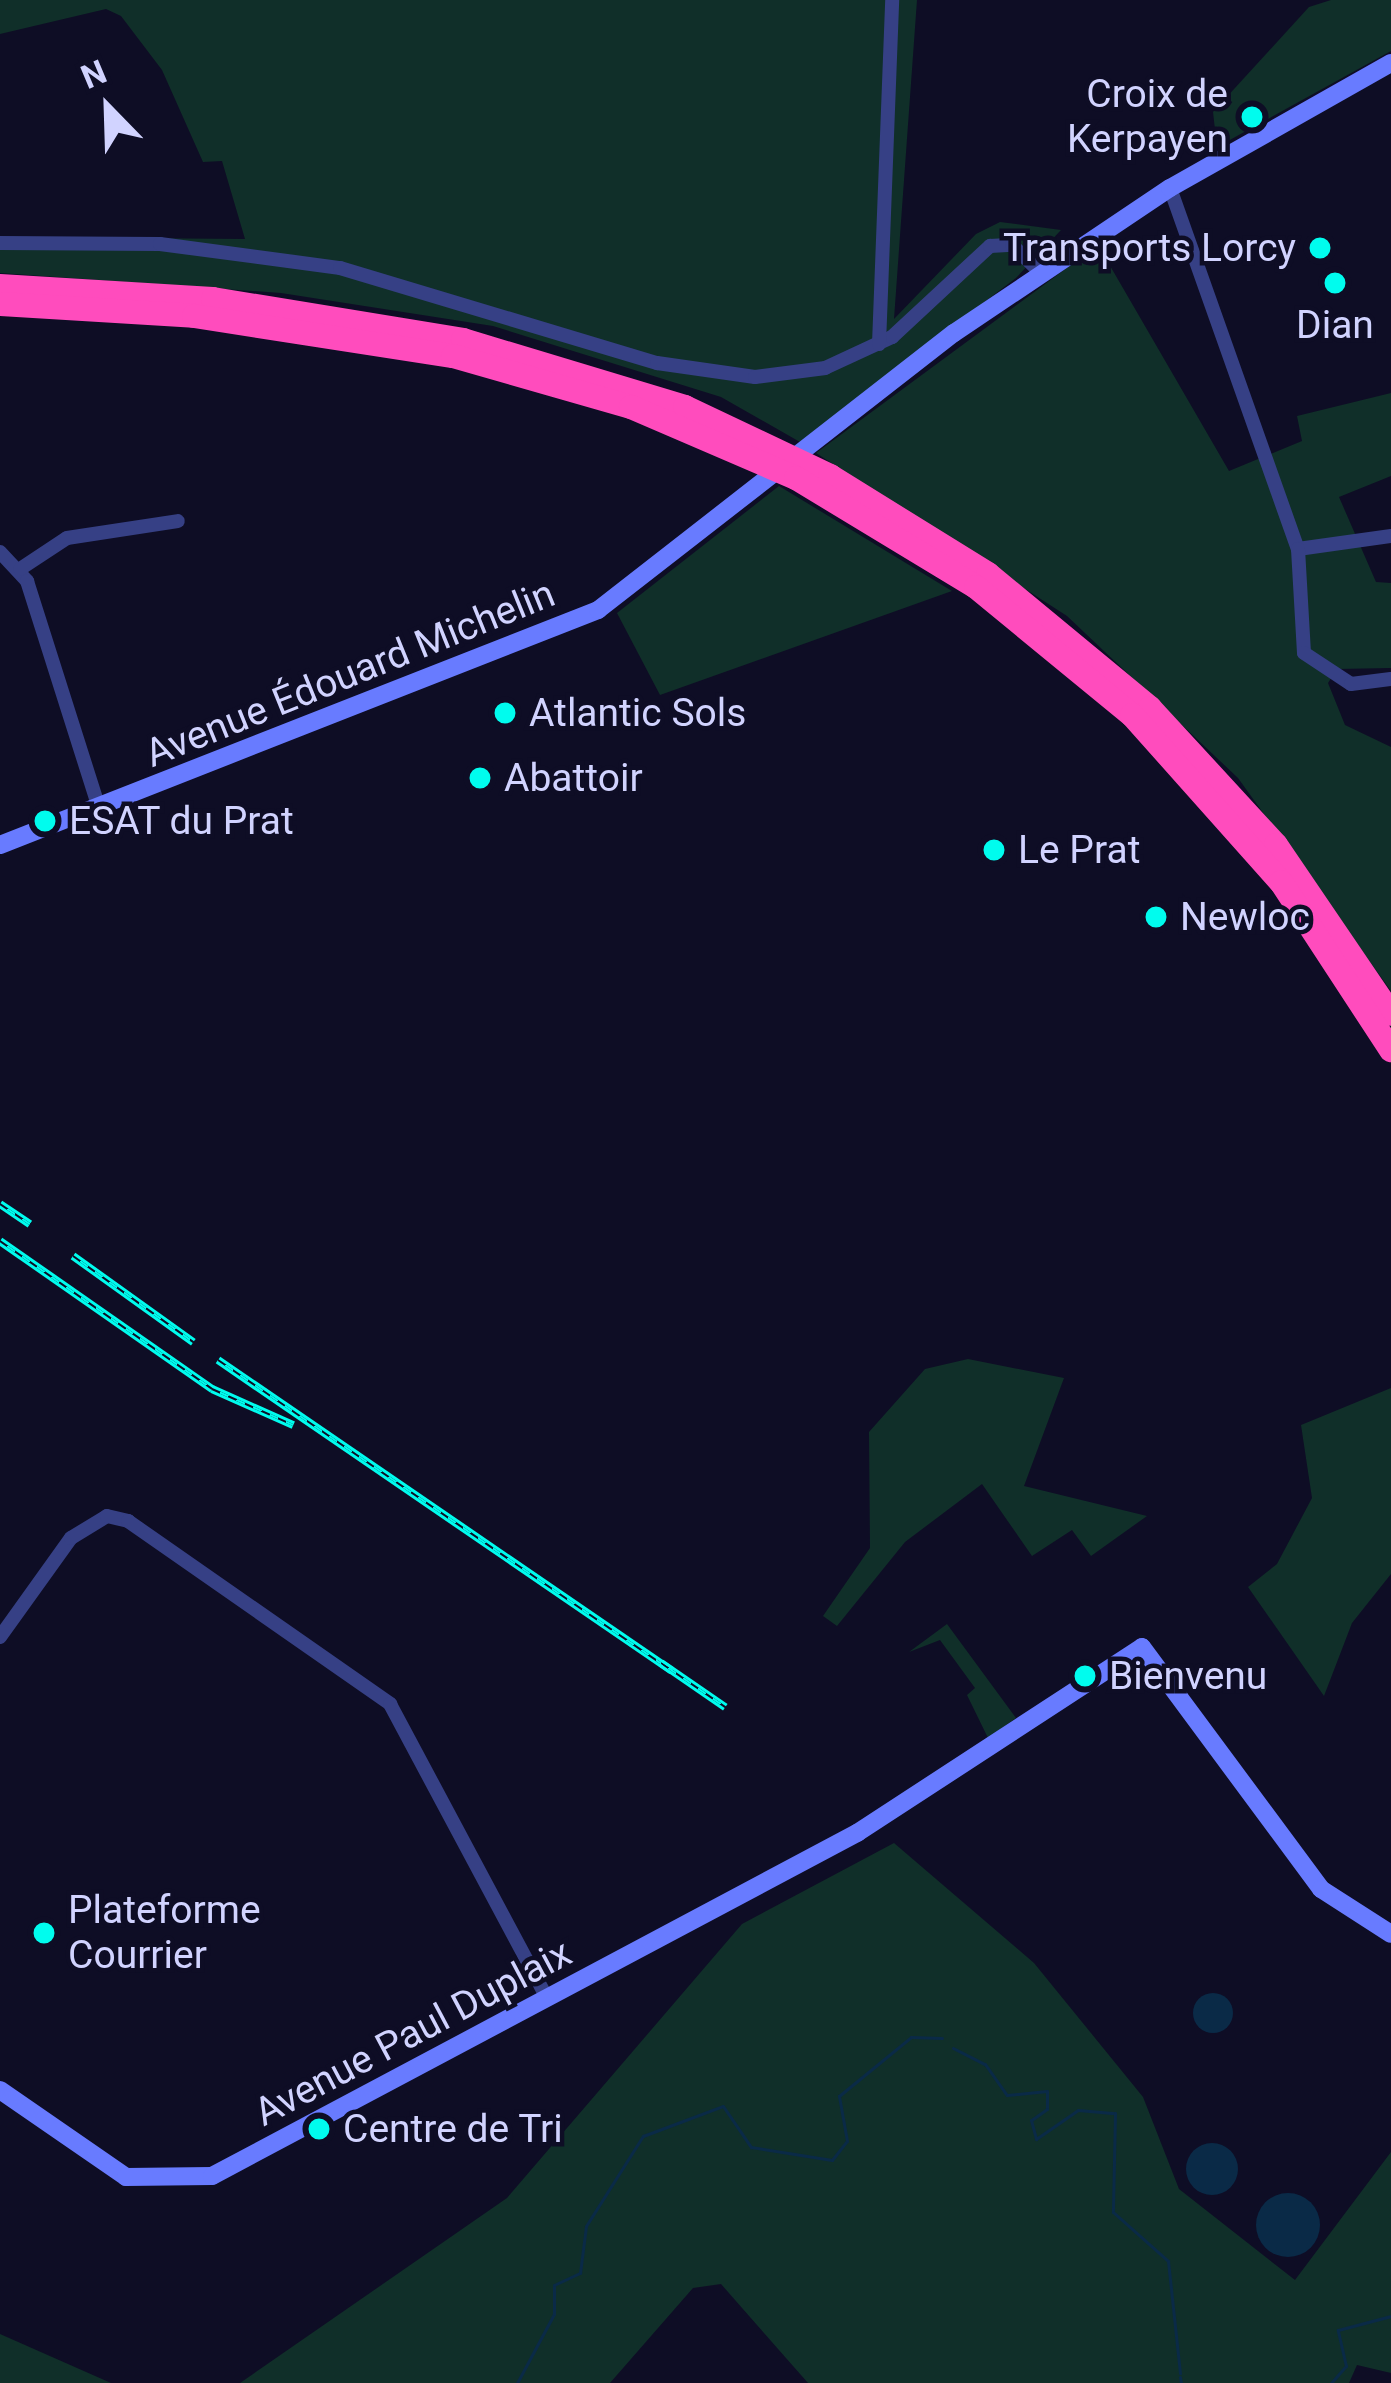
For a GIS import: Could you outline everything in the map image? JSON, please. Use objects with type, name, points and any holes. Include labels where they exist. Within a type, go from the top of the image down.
[{"type":"highway","points":[[0,286],[213,299],[464,340],[685,407],[830,476],[988,574],[1150,708],[1276,845],[1391,1015]]},
{"type":"highway","points":[[0,304],[194,316],[453,356],[631,407],[796,478],[976,587],[1132,715],[1281,882],[1391,1050]]},
{"type":"main road","name":"Avenue Édouard Michelin","points":[[0,845],[554,633],[635,588],[826,432],[1041,273],[1169,188],[1391,63]]},
{"type":"main road","name":"Avenue Paul Duplaix","points":[[0,2090],[126,2177],[188,2183],[857,1833],[1142,1647],[1321,1889],[1391,1934]]},
{"type":"street","points":[[879,344],[892,0]]},
{"type":"street","points":[[1169,188],[1298,549],[1304,653],[1352,684],[1391,679]]},
{"type":"street","points":[[0,243],[160,244],[340,268],[700,373],[803,374],[879,344],[990,246],[1012,245],[1041,273]]},
{"type":"street","points":[[20,569],[67,538],[178,521]]},
{"type":"street","points":[[1298,549],[1391,536]]},
{"type":"street","points":[[0,552],[20,569],[99,808]]},
{"type":"street","points":[[0,1637],[71,1538],[107,1516],[128,1521],[390,1704],[547,1998]]},
{"type":"green space","points":[[0,0],[917,0],[894,319],[976,234],[1000,222],[1061,230],[1016,278],[800,442],[721,397],[493,326],[281,293],[0,273],[0,237],[245,239],[222,161],[203,162],[162,70],[121,16],[106,9],[0,34]]},
{"type":"green space","points":[[1331,0],[1391,0],[1391,51],[1217,147],[1213,112],[1309,7]]},
{"type":"green space","points":[[1098,245],[1229,471],[1302,441],[1297,416],[1391,393],[1391,476],[1339,497],[1376,582],[1391,583],[1391,668],[1337,669],[1328,683],[1345,725],[1391,747],[1391,991],[1238,778],[1067,616],[816,453]]},
{"type":"green space","points":[[779,486],[952,591],[660,695],[617,613]]},
{"type":"green space","points":[[968,1359],[1064,1378],[1024,1486],[1147,1516],[1091,1556],[1072,1530],[1032,1556],[982,1484],[905,1542],[837,1626],[823,1616],[870,1548],[869,1432],[925,1369]]},
{"type":"green space","points":[[1391,1388],[1391,1574],[1352,1623],[1324,1696],[1248,1587],[1277,1564],[1312,1498],[1301,1425]]},
{"type":"green space","points":[[947,1624],[1016,1718],[988,1738],[967,1695],[975,1688],[940,1640],[909,1652]]},
{"type":"green space","points":[[894,1843],[1034,1963],[1143,2097],[1179,2189],[1295,2280],[1391,2152],[1391,2373],[1357,2365],[1349,2383],[808,2383],[721,2284],[693,2288],[610,2383],[240,2383],[507,2198],[742,1924]]},
{"type":"green space","points":[[0,2334],[111,2383],[0,2383]]},
{"type":"water","points":[[1213,1993],[1227,1999],[1233,2013],[1227,2027],[1213,2033],[1199,2027],[1193,2013],[1199,1999]]},
{"type":"water","points":[[1212,2143],[1230,2151],[1238,2169],[1230,2187],[1212,2195],[1194,2187],[1186,2169],[1194,2151]]},
{"type":"water","points":[[1288,2193],[1311,2202],[1320,2225],[1311,2248],[1288,2257],[1265,2248],[1256,2225],[1265,2202]]},
{"type":"waterway","points":[[517,2383],[554,2314],[554,2285],[580,2273],[586,2226],[643,2136],[723,2106],[751,2147],[832,2160],[847,2141],[839,2096],[911,2037],[942,2038]]},
{"type":"waterway","points":[[953,2048],[985,2064],[1007,2095],[1047,2091],[1047,2109],[1031,2120],[1036,2139],[1078,2110],[1115,2113],[1113,2212],[1168,2261],[1180,2373]]},
{"type":"waterway","points":[[1331,2383],[1346,2366],[1338,2330],[1391,2316]]},
{"type":"waterway","points":[[1180,2377],[1181,2383]]},
{"type":"railway","points":[[0,1204],[30,1224]]},
{"type":"railway","points":[[0,1241],[212,1389],[293,1425]]},
{"type":"railway","points":[[73,1256],[193,1342]]},
{"type":"railway","points":[[218,1360],[672,1671]]},
{"type":"railway","points":[[661,1663],[725,1707]]},
{"type":"place","name":"Croix de Kerpayen","points":[[1252,117]]},
{"type":"place","name":"Transports Lorcy","points":[[1320,248]]},
{"type":"place","name":"Dian","points":[[1335,283]]},
{"type":"place","name":"Atlantic Sols","points":[[505,713]]},
{"type":"place","name":"Abattoir","points":[[480,778]]},
{"type":"place","name":"ESAT du Prat","points":[[45,821]]},
{"type":"place","name":"Le Prat","points":[[994,850]]},
{"type":"place","name":"Newloc","points":[[1156,917]]},
{"type":"place","name":"Bienvenu","points":[[1085,1676]]},
{"type":"place","name":"Plateforme Courrier","points":[[44,1933]]},
{"type":"place","name":"Centre de Tri","points":[[319,2129]]}]
